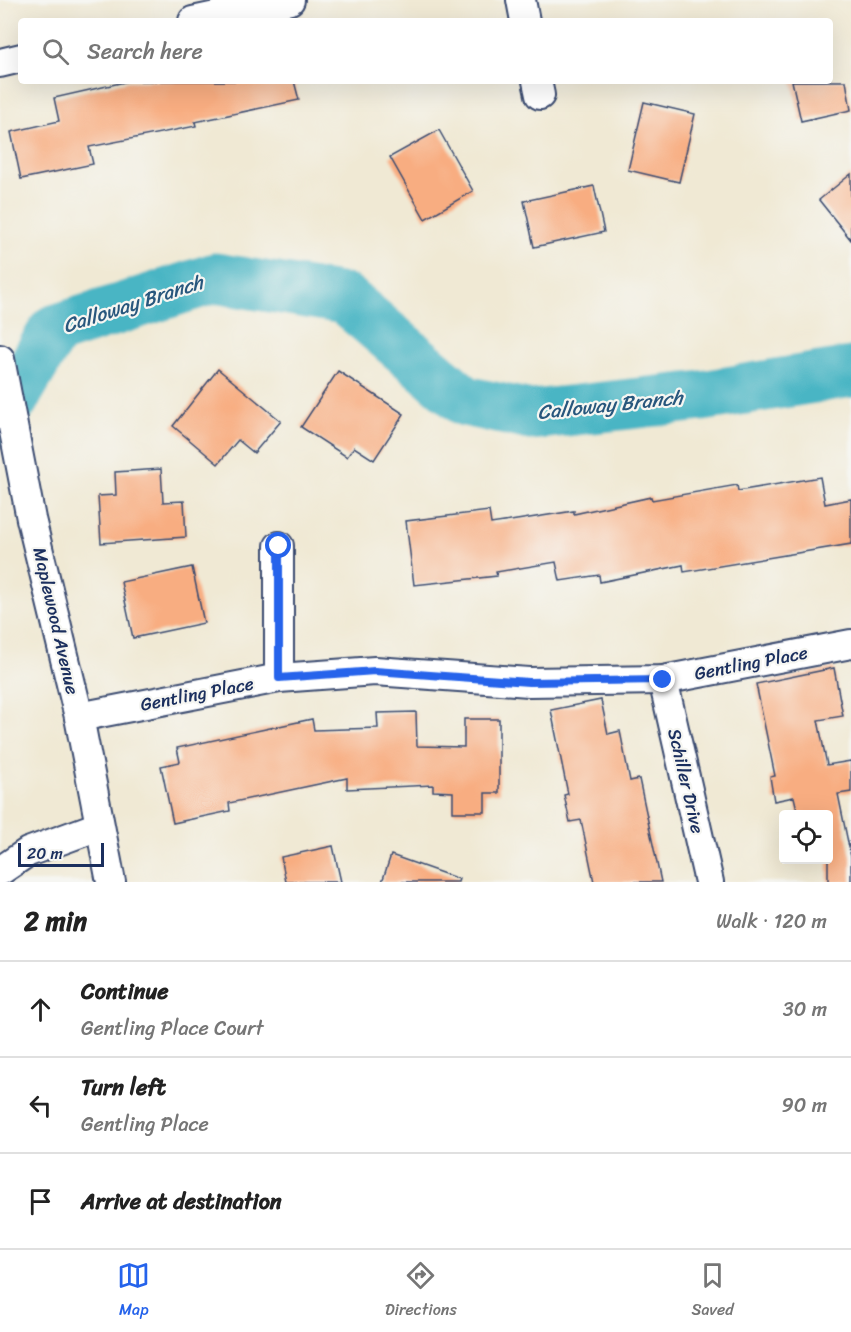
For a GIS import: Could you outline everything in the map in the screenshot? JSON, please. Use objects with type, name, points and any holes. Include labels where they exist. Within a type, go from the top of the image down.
[{"type":"street","points":[[207,18],[290,0]]},
{"type":"street","points":[[521,0],[524,18]]},
{"type":"street","points":[[0,63],[18,59]]},
{"type":"street","name":"Maplewood Avenue","points":[[0,359],[32,519],[79,717],[111,882]]},
{"type":"street","points":[[279,546],[279,678]]},
{"type":"street","name":"Gentling Place","points":[[79,717],[279,678],[375,671],[529,682],[663,680],[851,644]]},
{"type":"street","name":"Schiller Drive","points":[[663,680],[709,882]]},
{"type":"street","points":[[9,872],[28,852],[99,826]]},
{"type":"building","points":[[833,81],[846,81],[851,110],[801,121],[793,84],[833,84]]},
{"type":"building","points":[[116,84],[295,84],[299,100],[195,122],[196,126],[89,147],[93,164],[21,179],[11,132],[59,121],[54,98]]},
{"type":"building","points":[[644,102],[695,114],[679,182],[628,170]]},
{"type":"building","points":[[439,130],[473,191],[425,219],[390,157]]},
{"type":"building","points":[[851,174],[851,240],[819,200]]},
{"type":"building","points":[[594,186],[604,232],[534,247],[524,201]]},
{"type":"building","points":[[218,369],[281,421],[254,453],[238,440],[218,464],[173,426]]},
{"type":"building","points":[[338,371],[404,414],[374,460],[354,447],[347,457],[301,427]]},
{"type":"building","points":[[161,469],[163,502],[184,501],[186,537],[101,543],[98,496],[116,495],[115,472]]},
{"type":"building","points":[[820,477],[825,504],[851,499],[851,544],[684,572],[683,565],[600,582],[599,575],[560,581],[556,562],[496,572],[497,576],[414,585],[406,521],[489,511],[491,524],[574,511],[574,514],[651,497],[652,500],[737,485],[738,491]]},
{"type":"building","points":[[192,567],[204,623],[133,638],[121,582]]},
{"type":"building","points":[[834,668],[843,716],[818,720],[827,765],[851,761],[851,792],[838,794],[851,857],[851,882],[828,882],[828,864],[833,864],[833,810],[797,810],[794,797],[774,801],[770,777],[775,776],[756,684]]},
{"type":"building","points":[[601,700],[608,734],[620,731],[630,781],[639,779],[661,882],[594,882],[581,820],[570,822],[564,795],[568,794],[551,710]]},
{"type":"building","points":[[416,712],[417,746],[464,747],[464,719],[499,719],[499,793],[485,793],[485,812],[453,812],[453,792],[433,791],[433,785],[347,789],[347,778],[229,803],[230,811],[173,823],[161,766],[180,762],[177,748],[312,719],[314,730],[378,728],[377,713]]},
{"type":"building","points":[[333,846],[341,882],[286,882],[281,857]]},
{"type":"building","points":[[391,855],[459,879],[458,882],[382,882]]},
{"type":"waterway","name":"Calloway Branch","points":[[0,422],[54,330],[215,278],[345,299],[465,401],[531,415],[702,396],[851,372]]},
{"type":"route","points":[[279,546],[279,678],[375,671],[529,682],[663,680]]}]
